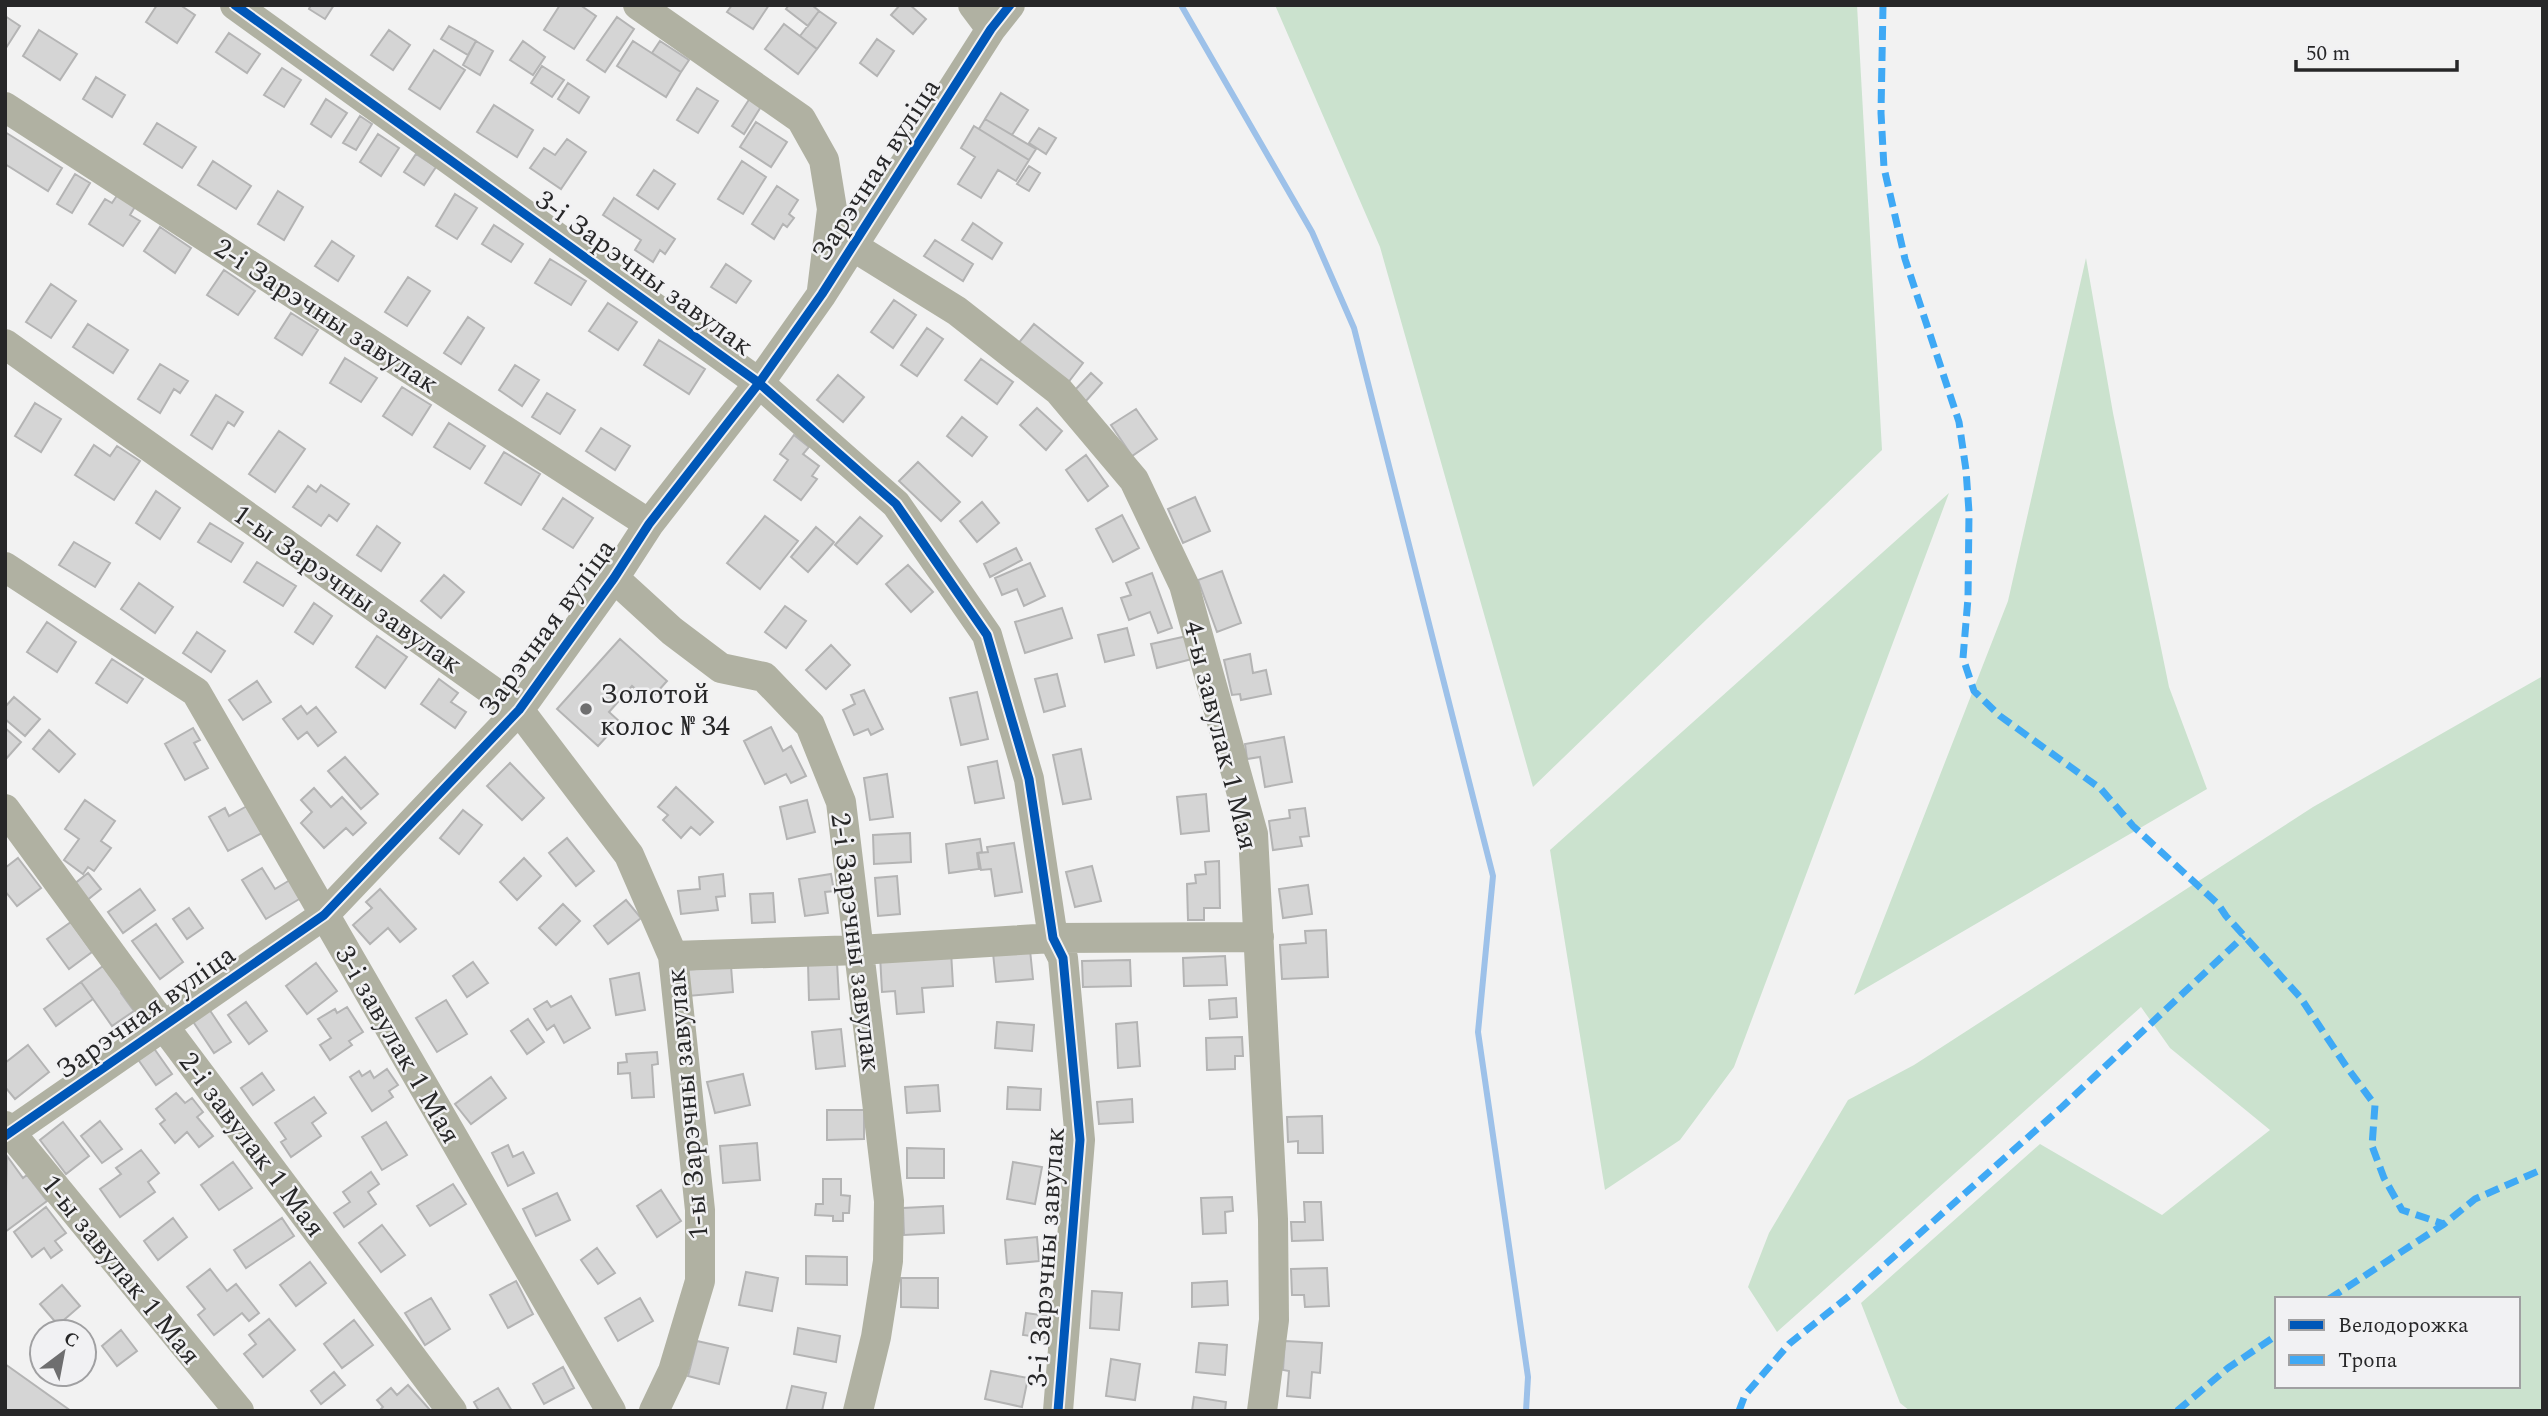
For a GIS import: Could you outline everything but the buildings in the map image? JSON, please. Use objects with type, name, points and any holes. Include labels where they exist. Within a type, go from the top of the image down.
[{"type":"street","name":"3-і Зарэчны завулак","points":[[236,5],[759,383],[896,504],[987,635],[1029,779],[1053,938],[1063,958],[1080,1140],[1058,1411]]},
{"type":"street","points":[[638,5],[802,118],[824,160],[832,209],[822,294]]},
{"type":"street","points":[[973,5],[991,29]]},
{"type":"street","name":"Зарэчная вуліца","points":[[7,1131],[324,915],[519,710],[614,578],[649,524],[759,383],[822,294],[991,29],[1010,5]]},
{"type":"street","name":"2-і Зарэчны завулак","points":[[5,107],[649,524]]},
{"type":"street","name":"4-ы завулак 1 Мая","points":[[854,247],[957,311],[1059,391],[1134,480],[1184,585],[1253,834],[1273,1219],[1274,1320],[1262,1411]]},
{"type":"street","name":"1-ы Зарэчны завулак","points":[[5,344],[519,710],[629,855],[673,956],[700,1210],[700,1281],[673,1371],[653,1411]]},
{"type":"street","name":"3-і завулак 1 Мая","points":[[5,567],[196,692],[611,1411]]},
{"type":"street","name":"2-і Зарэчны завулак","points":[[614,578],[672,631],[721,668],[764,677],[810,725],[841,802],[889,1201],[888,1261],[876,1337],[858,1411]]},
{"type":"street","name":"2-і завулак 1 Мая","points":[[5,809],[452,1411]]},
{"type":"street","points":[[673,956],[859,950],[1053,938],[1259,937]]},
{"type":"street","name":"1-ы завулак 1 Мая","points":[[7,1131],[239,1411]]},
{"type":"green space","points":[[1275,5],[1857,5],[1882,450],[1533,787],[1380,247]]},
{"type":"green space","points":[[2086,258],[2113,413],[2169,687],[2207,789],[1854,995],[2008,601]]},
{"type":"green space","points":[[1949,493],[1734,1067],[1680,1140],[1605,1190],[1550,850]]},
{"type":"green space","points":[[2543,676],[2543,1411],[1910,1411],[1900,1403],[1861,1303],[2040,1144],[2162,1215],[2270,1130],[2170,1048],[2141,1007],[1777,1332],[1748,1287],[1769,1233],[1848,1100],[1914,1065],[2313,807]]},
{"type":"waterway","points":[[1181,5],[1312,232],[1354,328],[1493,876],[1478,1032],[1528,1377],[1526,1411]]},
{"type":"marked path","points":[[1883,5],[1881,113],[1884,168],[1905,259],[1959,422],[1966,470],[1969,512],[1968,598],[1963,658],[1974,691],[2000,716],[2101,789],[2133,826],[2218,904],[2300,997],[2375,1105],[2372,1146],[2384,1178],[2402,1210],[2444,1224]]},
{"type":"marked path","points":[[1739,1411],[1745,1395],[1789,1344],[1854,1292],[2062,1107],[2244,936]]},
{"type":"marked path","points":[[2332,1297],[2444,1224],[2475,1199],[2543,1169]]},
{"type":"marked path","points":[[2177,1411],[2228,1368],[2275,1336]]},
{"type":"cycle path","points":[[235,5],[759,383],[896,504],[987,635],[1029,779],[1053,938],[1063,958],[1080,1140],[1058,1411]]},
{"type":"cycle path","points":[[5,1136],[324,915],[519,710],[614,578],[649,524],[759,383],[822,294],[991,29],[1010,5]]},
{"type":"place","name":"Золотой колос № 34","points":[[586,709]]}]
